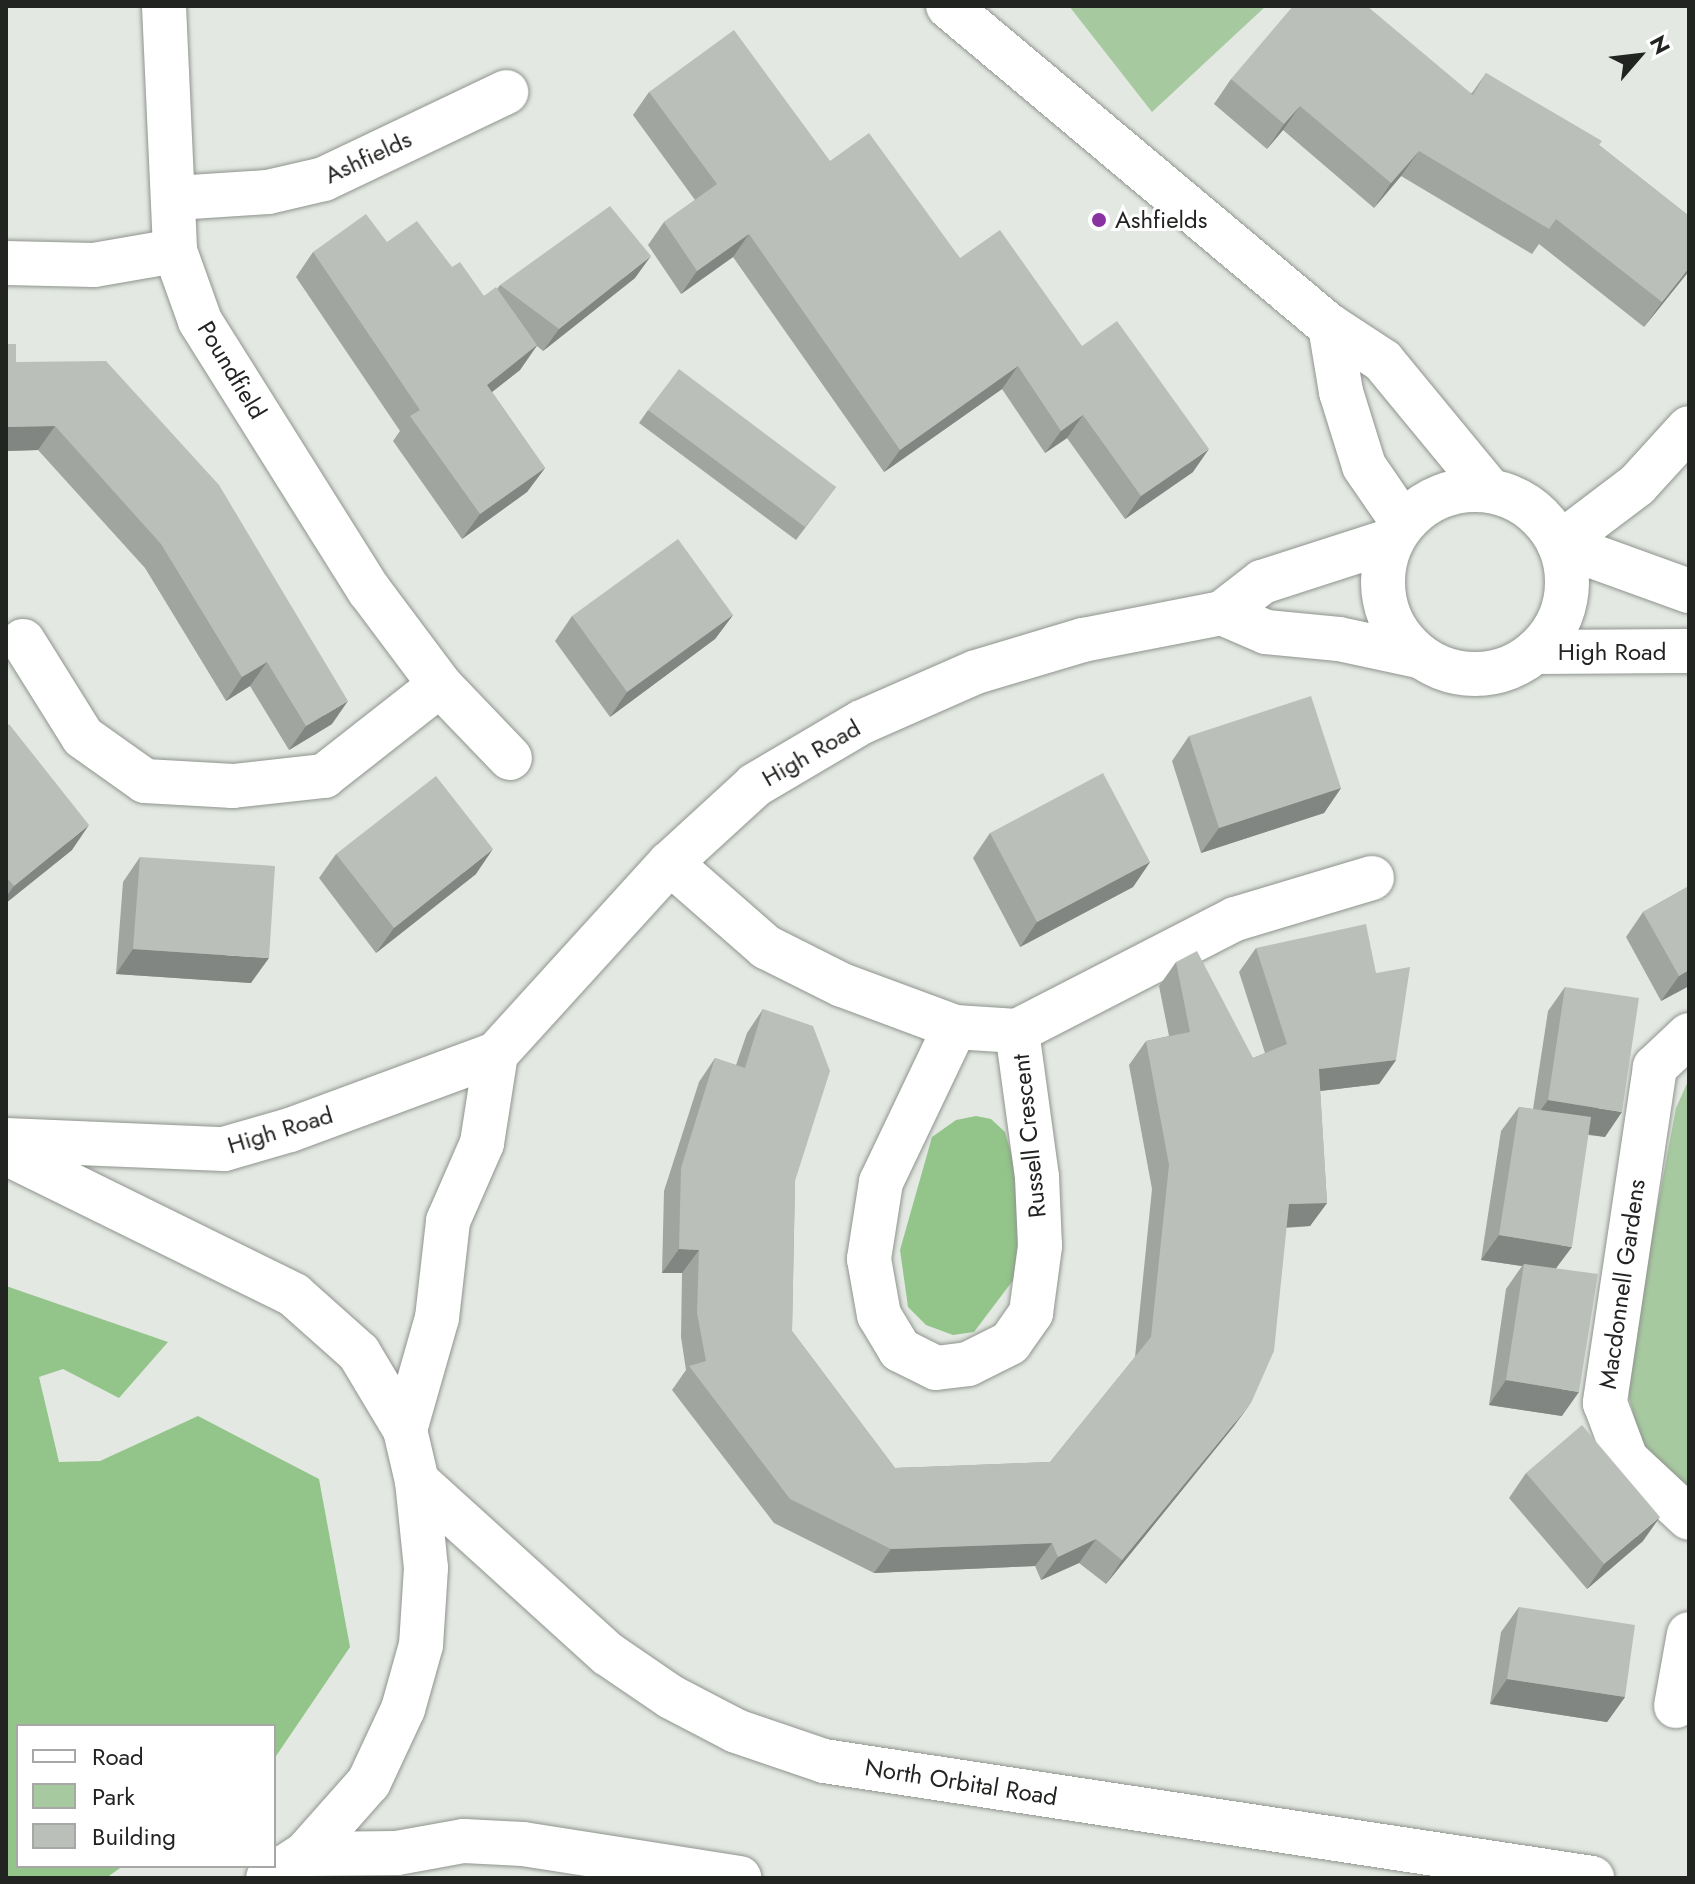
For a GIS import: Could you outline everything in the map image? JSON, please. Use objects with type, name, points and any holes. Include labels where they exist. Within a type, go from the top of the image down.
[{"type":"main road","name":"Poundfield","points":[[164,6],[175,251],[200,321],[369,590],[440,685],[510,758]]},
{"type":"main road","points":[[951,7],[1330,326],[1383,361],[1490,491]]},
{"type":"main road","name":"Ashfields","points":[[175,198],[268,192],[324,179],[506,92]]},
{"type":"main road","points":[[6,263],[94,265],[175,251]]},
{"type":"main road","points":[[1330,326],[1341,392],[1364,466],[1398,531]]},
{"type":"main road","points":[[1559,544],[1637,485],[1689,428]]},
{"type":"main road","points":[[1222,613],[1266,632],[1339,639],[1418,656],[1447,670],[1477,675],[1508,669],[1535,652],[1554,630],[1565,602],[1567,573],[1559,544],[1542,519],[1519,501],[1490,491],[1443,496],[1398,531],[1383,571],[1385,602],[1397,632],[1418,656]]},
{"type":"main road","name":"High Road","points":[[6,1140],[224,1149],[290,1130],[496,1054],[670,863],[755,785],[862,722],[976,672],[1068,644],[1222,613],[1262,582],[1398,531]]},
{"type":"main road","points":[[1559,544],[1689,591]]},
{"type":"main road","points":[[23,641],[83,737],[145,781],[233,786],[324,776],[440,685]]},
{"type":"main road","name":"High Road","points":[[1535,652],[1689,651]]},
{"type":"main road","name":"Russell Crescent","points":[[670,863],[766,947],[842,985],[955,1027],[1017,1031],[1235,919],[1372,878]]},
{"type":"main road","name":"Russell Crescent","points":[[955,1027],[881,1182],[869,1259],[879,1315],[900,1350],[936,1368],[968,1364],[1010,1343],[1031,1313],[1040,1246],[1037,1177],[1017,1031]]},
{"type":"main road","name":"Macdonnell Gardens","points":[[1689,1035],[1655,1067],[1605,1403],[1626,1459],[1689,1518]]},
{"type":"main road","points":[[405,1430],[437,1318],[448,1221],[482,1143],[496,1054]]},
{"type":"main road","points":[[6,1153],[294,1295],[359,1353],[405,1430],[417,1481],[426,1568],[421,1645],[403,1709],[369,1782],[305,1854],[268,1878]]},
{"type":"main road","name":"North Orbital Road","points":[[417,1481],[608,1654],[671,1697],[736,1731],[824,1761],[1592,1878]]},
{"type":"main road","points":[[1676,1706],[1689,1634]]},
{"type":"main road","points":[[305,1854],[397,1853],[464,1841],[523,1844],[739,1878]]},
{"type":"green space","points":[[1069,6],[1266,6],[1152,112]]},
{"type":"green space","points":[[1689,1079],[1689,1493],[1674,1483],[1640,1441],[1625,1380],[1676,1108]]},
{"type":"green space","points":[[976,1116],[991,1119],[1005,1132],[1023,1195],[1014,1279],[974,1332],[953,1335],[926,1325],[908,1307],[900,1250],[932,1137],[956,1120]]},
{"type":"green space","points":[[6,1286],[168,1342],[119,1398],[63,1369],[39,1377],[59,1462],[100,1461],[198,1416],[319,1479],[350,1647],[276,1756],[276,1724],[16,1724],[16,1868],[120,1868],[106,1878],[6,1878]]},
{"type":"building","points":[[1293,6],[1367,6],[1473,95],[1486,73],[1602,141],[1599,145],[1689,216],[1689,268],[1662,302],[1556,219],[1549,229],[1419,151],[1391,183],[1300,106],[1284,124],[1231,79]]},
{"type":"building","points":[[734,30],[830,161],[869,133],[960,258],[1000,230],[1082,346],[1117,321],[1209,449],[1141,496],[1083,415],[1061,431],[1018,366],[900,450],[749,234],[697,271],[664,222],[717,184],[649,92]]},
{"type":"building","points":[[610,206],[651,256],[559,329],[500,285]]},
{"type":"building","points":[[366,214],[387,242],[417,221],[452,267],[460,262],[484,296],[496,287],[537,345],[487,385],[545,468],[480,514],[410,416],[420,410],[313,252]]},
{"type":"building","points":[[6,344],[16,344],[16,362],[106,361],[219,485],[348,701],[306,726],[267,662],[242,677],[161,544],[55,426],[6,427]]},
{"type":"building","points":[[679,369],[836,487],[805,527],[648,410]]},
{"type":"building","points":[[678,539],[733,615],[627,692],[572,616]]},
{"type":"building","points":[[1311,696],[1341,788],[1219,828],[1189,736]]},
{"type":"building","points":[[9,724],[89,825],[14,886],[6,877],[6,727]]},
{"type":"building","points":[[1103,773],[1150,862],[1037,922],[990,833]]},
{"type":"building","points":[[436,776],[493,849],[394,928],[336,854]]},
{"type":"building","points":[[140,857],[275,866],[269,958],[133,949]]},
{"type":"building","points":[[1689,886],[1689,970],[1679,976],[1643,912]]},
{"type":"building","points":[[1366,924],[1376,973],[1410,967],[1396,1060],[1319,1069],[1327,1203],[1289,1204],[1274,1351],[1251,1403],[1122,1560],[1096,1539],[1058,1557],[1052,1543],[891,1549],[790,1499],[689,1366],[706,1361],[697,1313],[699,1250],[679,1249],[681,1168],[715,1058],[745,1068],[763,1009],[813,1026],[830,1071],[795,1181],[792,1331],[895,1468],[1050,1462],[1151,1337],[1169,1165],[1146,1041],[1190,1032],[1176,962],[1197,951],[1253,1058],[1287,1044],[1256,948]]},
{"type":"building","points":[[1565,987],[1639,998],[1622,1112],[1548,1100]]},
{"type":"building","points":[[1519,1107],[1591,1117],[1572,1247],[1499,1235]]},
{"type":"building","points":[[1524,1264],[1598,1274],[1579,1392],[1506,1380]]},
{"type":"building","points":[[1582,1425],[1660,1517],[1604,1564],[1526,1473]]},
{"type":"building","points":[[1519,1607],[1635,1625],[1625,1697],[1507,1679]]},
{"type":"place","name":"Ashfields","points":[[1099,220]]}]
